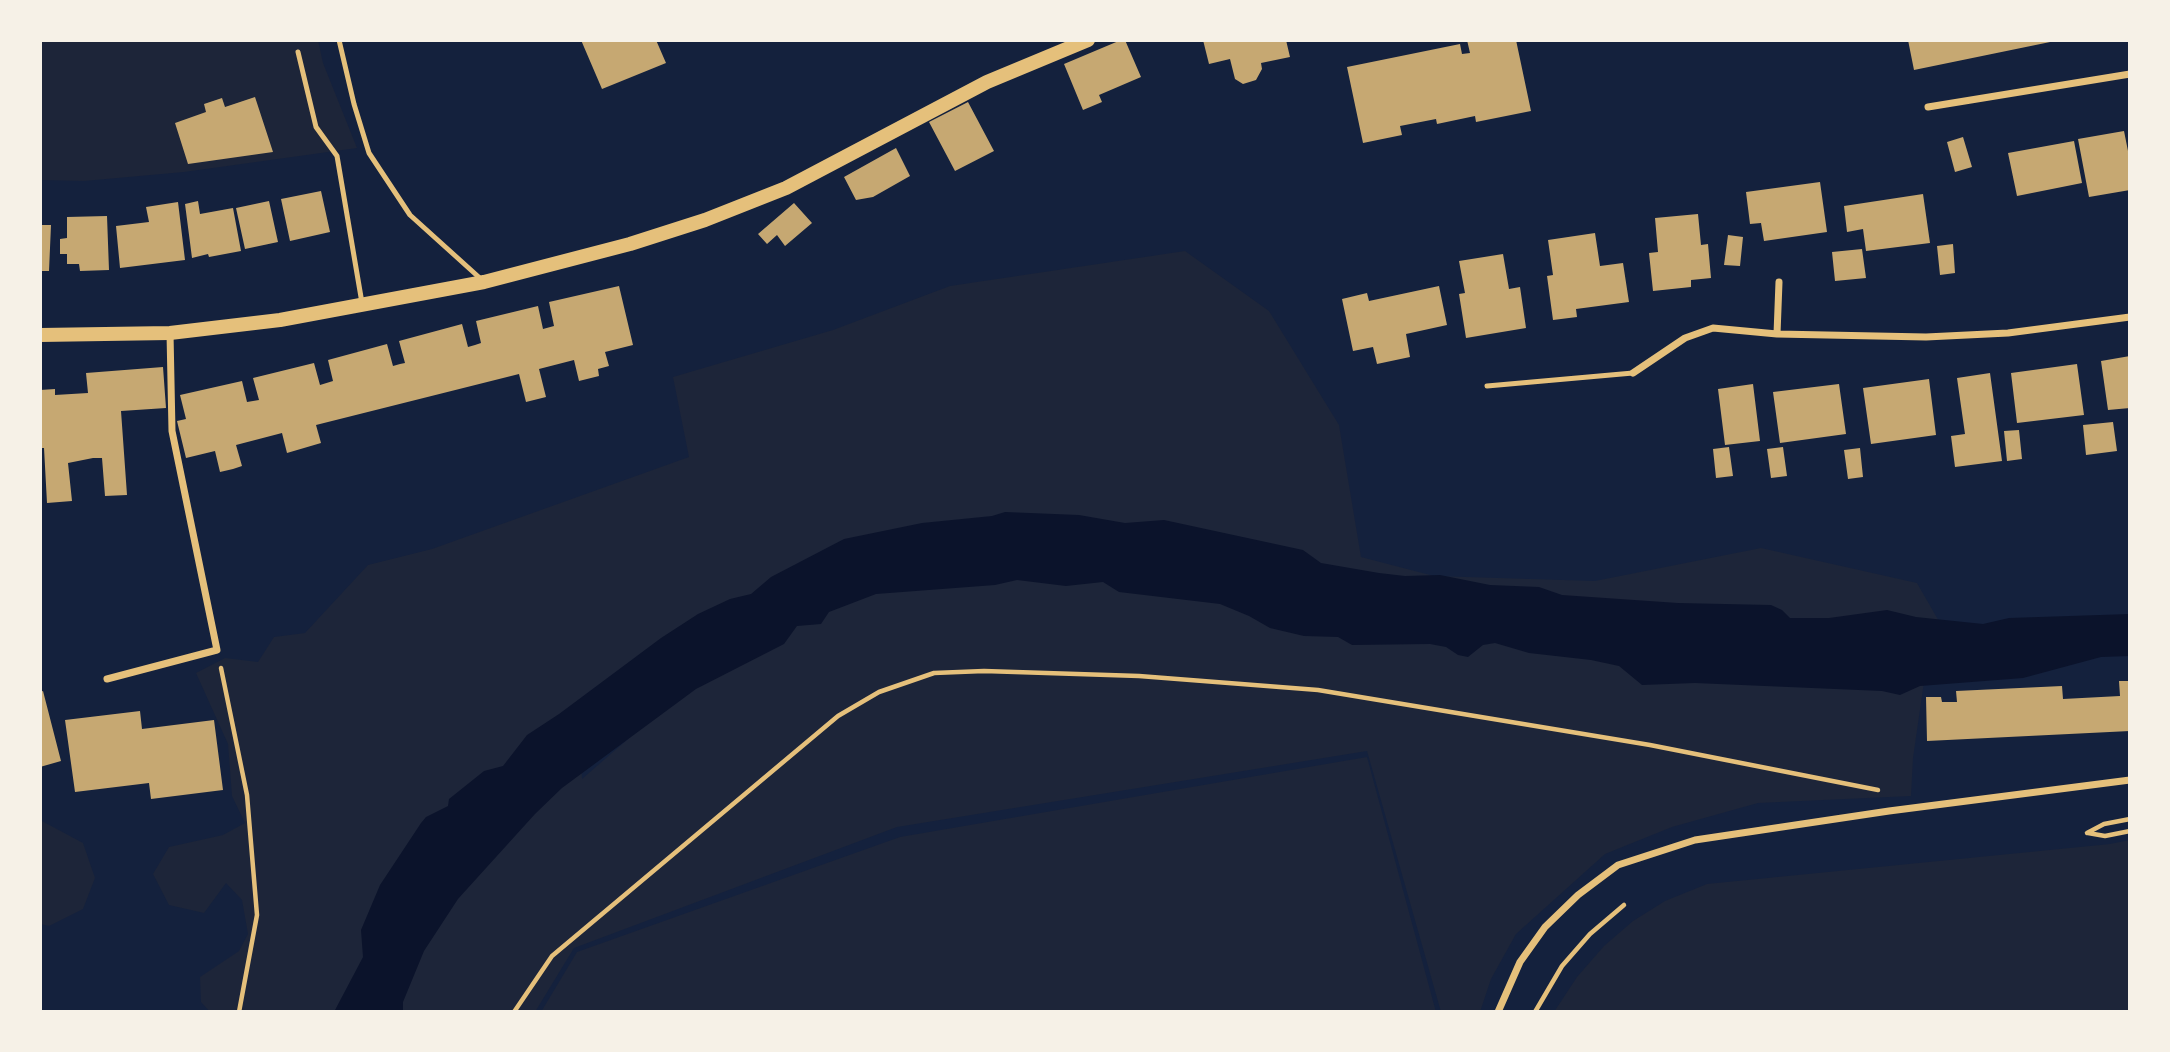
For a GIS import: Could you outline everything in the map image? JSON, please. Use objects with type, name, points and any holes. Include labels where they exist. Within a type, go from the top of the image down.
[{"type":"main road","points":[[40,335],[170,332],[279,320],[484,282],[630,244],[705,220],[786,188],[987,82],[1088,40]]},
{"type":"street","points":[[1928,107],[2130,74]]},
{"type":"street","points":[[1777,334],[1779,282]]},
{"type":"street","points":[[1633,373],[1685,338],[1713,328],[1777,334],[1926,337],[2008,333],[2130,317]]},
{"type":"street","points":[[107,679],[217,650],[172,431],[170,332]]},
{"type":"street","points":[[1497,1012],[1521,962],[1545,927],[1578,895],[1618,865],[1695,840],[1889,811],[2130,780]]},
{"type":"lane","points":[[340,40],[354,104],[369,153],[410,215],[484,282]]},
{"type":"lane","points":[[298,52],[316,127],[337,156],[362,306]]},
{"type":"lane","points":[[1487,386],[1633,373]]},
{"type":"path","points":[[217,650],[247,795],[257,915],[239,1012]]},
{"type":"path","points":[[514,1012],[552,956],[838,716],[879,692],[934,673],[984,671],[1139,676],[1318,690],[1650,745],[1871,787],[1886,794]]},
{"type":"path","points":[[2130,819],[2104,824],[2087,833],[2105,836],[2130,831]]},
{"type":"path","points":[[1535,1012],[1562,966],[1590,934],[1624,905]]},
{"type":"shaded area","points":[[40,40],[318,40],[323,63],[357,148],[184,172],[84,181],[40,180]]},
{"type":"shaded area","points":[[1185,251],[1269,311],[1339,425],[1361,557],[1434,576],[1595,581],[1761,548],[1917,583],[1944,630],[1924,682],[1913,758],[1911,796],[1758,803],[1672,827],[1605,854],[1516,934],[1491,979],[1480,1012],[1441,1012],[1367,751],[897,827],[574,948],[535,1012],[210,1012],[201,1002],[200,977],[239,951],[248,934],[242,900],[226,883],[204,913],[169,905],[153,874],[169,847],[223,835],[245,823],[232,796],[228,744],[196,673],[225,658],[258,662],[274,637],[305,633],[368,565],[432,549],[689,457],[673,377],[833,330],[950,286]],"holes":[[[628,739],[582,779],[580,740]]]},
{"type":"shaded area","points":[[1005,512],[1079,515],[1125,523],[1164,520],[1303,550],[1321,563],[1379,573],[1405,576],[1440,575],[1490,585],[1539,587],[1562,595],[1678,603],[1771,605],[1790,618],[1829,618],[1887,610],[1916,617],[1983,624],[2009,618],[2130,614],[2130,656],[2101,657],[2023,678],[1920,686],[1900,695],[1882,691],[1695,683],[1642,685],[1619,666],[1529,653],[1495,643],[1483,645],[1468,657],[1458,655],[1446,647],[1430,644],[1352,645],[1338,637],[1304,636],[1270,628],[1220,604],[1119,592],[1103,582],[1066,586],[1017,580],[995,585],[876,594],[829,612],[821,624],[797,626],[784,644],[696,689],[562,788],[458,899],[424,951],[403,1002],[403,1012],[334,1012],[363,957],[361,930],[380,885],[421,823],[426,817],[448,806],[449,799],[484,771],[503,766],[527,735],[698,614],[730,599],[751,594],[771,577],[844,539],[922,523],[992,516]]},
{"type":"shaded area","points":[[1367,757],[1436,1012],[541,1012],[577,952],[900,837]]},
{"type":"shaded area","points":[[40,820],[83,843],[95,878],[83,909],[49,926],[40,924]]},
{"type":"shaded area","points":[[2130,840],[2130,1012],[1554,1012],[1577,977],[1604,946],[1633,921],[1665,901],[1707,884]]},
{"type":"building","points":[[581,40],[656,40],[666,63],[602,89]]},
{"type":"building","points":[[1125,40],[1141,77],[1099,95],[1102,102],[1083,110],[1064,64]]},
{"type":"building","points":[[1203,40],[1286,40],[1290,57],[1261,63],[1262,69],[1256,80],[1243,84],[1235,79],[1230,59],[1209,64]]},
{"type":"building","points":[[1467,40],[1516,40],[1531,111],[1476,122],[1475,116],[1437,124],[1436,119],[1400,126],[1402,135],[1363,143],[1347,67],[1460,44],[1462,54],[1470,53]]},
{"type":"building","points":[[1908,40],[2055,40],[2055,41],[1914,70]]},
{"type":"building","points":[[255,97],[273,152],[188,164],[175,123],[206,112],[204,104],[222,98],[225,107]]},
{"type":"building","points":[[968,102],[994,151],[955,171],[929,122]]},
{"type":"building","points":[[2124,131],[2130,161],[2130,190],[2089,197],[2078,139]]},
{"type":"building","points":[[1963,137],[1972,167],[1955,172],[1947,142]]},
{"type":"building","points":[[2074,141],[2082,183],[2017,196],[2008,153]]},
{"type":"building","points":[[896,148],[910,176],[873,197],[856,200],[844,177]]},
{"type":"building","points":[[1820,182],[1827,232],[1764,241],[1761,223],[1750,224],[1746,192]]},
{"type":"building","points":[[321,191],[330,232],[290,241],[281,199]]},
{"type":"building","points":[[1923,194],[1930,243],[1866,251],[1863,229],[1847,232],[1844,206]]},
{"type":"building","points":[[198,201],[200,214],[233,208],[241,251],[192,258],[185,204]]},
{"type":"building","points":[[269,201],[278,242],[245,249],[236,208]]},
{"type":"building","points":[[178,202],[185,260],[120,268],[116,226],[149,222],[146,207]]},
{"type":"building","points":[[794,203],[812,223],[785,246],[777,235],[767,244],[758,234]]},
{"type":"building","points":[[1698,214],[1701,245],[1708,244],[1711,278],[1691,280],[1691,287],[1653,291],[1649,253],[1658,252],[1655,218]]},
{"type":"building","points":[[107,216],[109,270],[80,271],[79,264],[67,264],[67,254],[60,254],[60,239],[67,238],[67,217]]},
{"type":"building","points":[[40,225],[51,225],[49,271],[40,271]]},
{"type":"building","points":[[1595,233],[1600,266],[1623,263],[1629,302],[1576,309],[1577,317],[1553,320],[1547,276],[1553,275],[1548,240]]},
{"type":"building","points":[[1728,235],[1743,237],[1740,266],[1724,265]]},
{"type":"building","points":[[1953,244],[1955,273],[1940,275],[1937,246]]},
{"type":"building","points":[[1862,249],[1866,278],[1835,281],[1832,252]]},
{"type":"building","points":[[1503,254],[1509,289],[1520,287],[1526,328],[1466,338],[1459,294],[1465,293],[1459,261]]},
{"type":"building","points":[[619,286],[633,345],[605,352],[609,366],[598,369],[599,376],[579,381],[574,360],[539,369],[546,397],[526,402],[519,374],[316,425],[321,443],[287,453],[282,433],[236,445],[242,466],[233,469],[220,472],[215,451],[186,458],[177,421],[186,419],[180,395],[242,381],[247,402],[259,400],[253,378],[314,363],[320,385],[333,381],[328,360],[387,344],[393,366],[405,363],[399,341],[462,324],[468,347],[481,343],[476,321],[538,306],[543,329],[554,326],[549,302]]},
{"type":"building","points":[[1439,286],[1447,325],[1406,334],[1410,357],[1377,364],[1373,347],[1353,351],[1342,299],[1367,293],[1369,301]]},
{"type":"building","points":[[2130,356],[2130,408],[2108,410],[2101,361]]},
{"type":"building","points":[[2077,364],[2084,415],[2017,423],[2011,373]]},
{"type":"building","points":[[163,367],[166,408],[121,411],[127,495],[105,496],[102,458],[93,458],[68,463],[72,501],[47,503],[44,448],[40,448],[40,390],[55,389],[55,395],[88,393],[86,373]]},
{"type":"building","points":[[1990,373],[2002,461],[1955,467],[1951,436],[1965,434],[1957,378]]},
{"type":"building","points":[[1929,379],[1936,435],[1871,444],[1863,388]]},
{"type":"building","points":[[1753,384],[1760,441],[1725,445],[1718,389]]},
{"type":"building","points":[[1839,384],[1846,434],[1780,443],[1773,392]]},
{"type":"building","points":[[2113,422],[2117,451],[2086,455],[2083,425]]},
{"type":"building","points":[[2019,430],[2022,459],[2007,461],[2004,431]]},
{"type":"building","points":[[1729,447],[1733,476],[1716,478],[1713,449]]},
{"type":"building","points":[[1783,447],[1787,476],[1771,478],[1767,449]]},
{"type":"building","points":[[1860,448],[1863,477],[1848,479],[1844,450]]},
{"type":"building","points":[[2119,681],[2130,681],[2130,731],[1927,741],[1926,697],[1941,697],[1942,702],[1957,702],[1956,691],[2062,686],[2063,699],[2120,696]]},
{"type":"building","points":[[43,691],[61,761],[40,767],[40,692]]},
{"type":"building","points":[[140,711],[142,729],[214,720],[223,790],[151,799],[149,783],[75,792],[65,720]]}]
